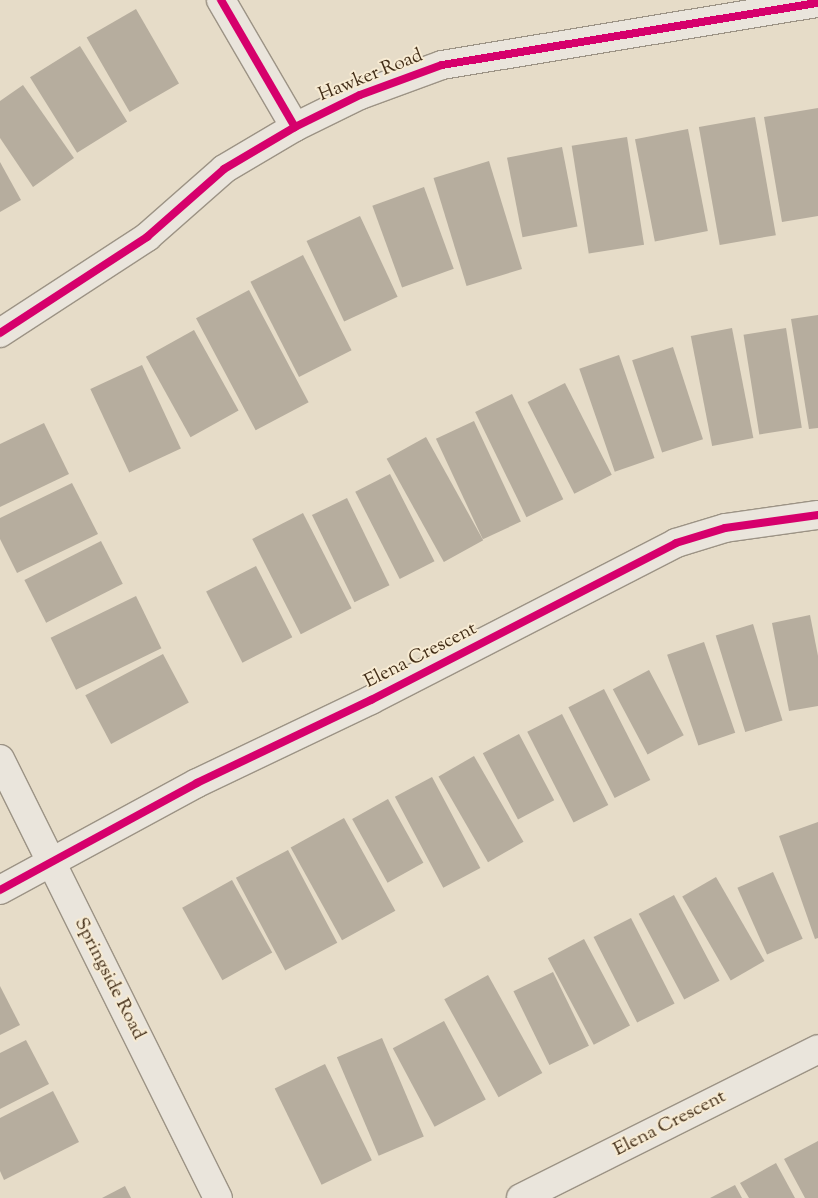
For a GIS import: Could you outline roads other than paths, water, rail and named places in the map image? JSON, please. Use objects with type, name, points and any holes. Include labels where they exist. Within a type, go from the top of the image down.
[{"type":"street","points":[[221,0],[295,127]]},
{"type":"street","name":"Hawker Road","points":[[0,333],[147,237],[224,169],[295,127],[360,95],[442,65],[716,10],[818,4]]},
{"type":"street","name":"Elena Crescent","points":[[0,890],[50,861],[197,783],[371,700],[676,544],[725,528],[818,515]]},
{"type":"street","name":"Springside Road","points":[[0,759],[218,1198]]},
{"type":"street","name":"Elena Crescent","points":[[521,1198],[818,1048]]}]
